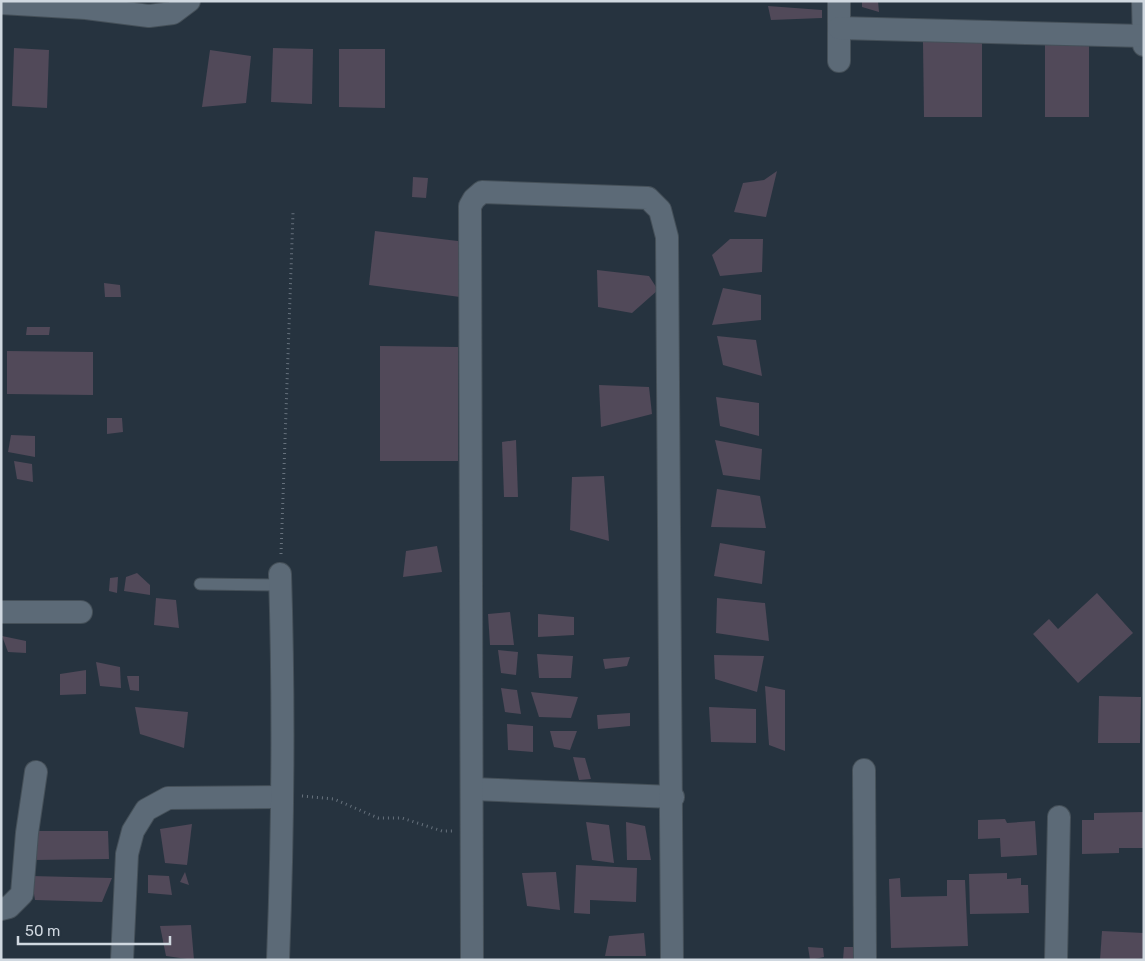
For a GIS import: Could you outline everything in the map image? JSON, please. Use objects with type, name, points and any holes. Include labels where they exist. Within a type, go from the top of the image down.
[{"type":"street","points":[[1,3],[86,8],[149,16],[172,13],[189,1]]},
{"type":"street","points":[[839,1],[839,61]]},
{"type":"street","points":[[839,28],[1143,41],[1143,1]]},
{"type":"street","points":[[472,960],[470,206],[474,199],[482,192],[648,198],[660,210],[668,237],[673,797],[672,960]]},
{"type":"street","points":[[278,960],[282,797],[280,579]]},
{"type":"street","points":[[1,612],[81,612]]},
{"type":"street","points":[[864,770],[866,960]]},
{"type":"street","points":[[1,909],[10,907],[22,894],[27,832],[36,772]]},
{"type":"street","points":[[473,789],[673,797]]},
{"type":"street","points":[[122,960],[127,854],[133,831],[146,810],[168,798],[282,797]]},
{"type":"street","points":[[1056,960],[1059,817]]},
{"type":"lane","points":[[200,584],[280,579]]},
{"type":"path","points":[[280,579],[293,212]]},
{"type":"path","points":[[282,797],[316,795],[334,798],[378,818],[402,818],[442,831],[458,830],[473,820]]},
{"type":"building","points":[[862,1],[878,1],[879,12],[862,7]]},
{"type":"building","points":[[768,6],[822,10],[822,18],[771,20]]},
{"type":"building","points":[[923,42],[982,42],[982,117],[924,117]]},
{"type":"building","points":[[1045,42],[1089,43],[1089,117],[1045,117]]},
{"type":"building","points":[[14,48],[49,50],[47,108],[12,106]]},
{"type":"building","points":[[273,48],[313,49],[312,104],[271,102]]},
{"type":"building","points":[[339,49],[385,49],[385,108],[339,107]]},
{"type":"building","points":[[210,50],[251,56],[246,103],[202,107]]},
{"type":"building","points":[[777,171],[766,217],[734,212],[743,183],[764,180]]},
{"type":"building","points":[[413,177],[428,178],[426,198],[412,197]]},
{"type":"building","points":[[375,231],[466,242],[460,297],[369,285]]},
{"type":"building","points":[[730,239],[763,239],[762,272],[720,276],[712,255]]},
{"type":"building","points":[[597,270],[649,276],[658,290],[632,313],[598,307]]},
{"type":"building","points":[[104,283],[120,285],[121,297],[105,297]]},
{"type":"building","points":[[723,288],[761,295],[761,320],[712,325]]},
{"type":"building","points":[[27,327],[50,327],[49,335],[26,335]]},
{"type":"building","points":[[717,336],[756,340],[762,376],[723,365]]},
{"type":"building","points":[[380,346],[458,347],[458,461],[380,461]]},
{"type":"building","points":[[7,351],[93,352],[93,395],[7,394]]},
{"type":"building","points":[[599,385],[649,387],[652,414],[601,427]]},
{"type":"building","points":[[716,397],[759,403],[759,436],[720,426]]},
{"type":"building","points":[[107,418],[122,418],[123,432],[107,434]]},
{"type":"building","points":[[11,435],[35,436],[35,457],[8,452]]},
{"type":"building","points":[[516,440],[518,497],[504,497],[502,442]]},
{"type":"building","points":[[715,440],[762,449],[760,480],[723,475]]},
{"type":"building","points":[[14,461],[32,464],[33,482],[17,479]]},
{"type":"building","points":[[604,476],[609,541],[570,530],[572,477]]},
{"type":"building","points":[[717,489],[760,496],[766,528],[711,527]]},
{"type":"building","points":[[720,543],[765,551],[762,584],[714,576]]},
{"type":"building","points":[[437,546],[442,572],[403,577],[406,551]]},
{"type":"building","points":[[137,573],[150,585],[150,595],[124,591],[126,577]]},
{"type":"building","points":[[118,577],[117,593],[109,591],[110,578]]},
{"type":"building","points":[[1097,593],[1133,633],[1078,683],[1033,634],[1049,619],[1058,629]]},
{"type":"building","points":[[156,598],[176,600],[179,628],[154,625]]},
{"type":"building","points":[[717,598],[765,603],[769,641],[716,633]]},
{"type":"building","points":[[510,612],[514,645],[490,645],[488,614]]},
{"type":"building","points":[[538,614],[574,617],[574,635],[538,637]]},
{"type":"building","points":[[2,636],[26,641],[26,653],[8,652]]},
{"type":"building","points":[[498,650],[518,652],[516,675],[501,673]]},
{"type":"building","points":[[537,654],[573,656],[571,678],[539,678]]},
{"type":"building","points":[[714,655],[764,656],[757,692],[715,679]]},
{"type":"building","points":[[630,657],[627,666],[605,669],[603,659]]},
{"type":"building","points":[[96,662],[120,667],[121,688],[100,686]]},
{"type":"building","points":[[86,670],[86,694],[60,695],[60,674]]},
{"type":"building","points":[[127,676],[139,676],[139,691],[130,690]]},
{"type":"building","points":[[765,686],[785,690],[785,751],[769,745]]},
{"type":"building","points":[[501,688],[517,690],[521,714],[505,712]]},
{"type":"building","points":[[531,692],[578,697],[571,718],[539,717]]},
{"type":"building","points":[[1099,696],[1141,697],[1140,743],[1098,743]]},
{"type":"building","points":[[135,707],[188,712],[184,748],[140,734]]},
{"type":"building","points":[[709,707],[756,709],[756,743],[711,742]]},
{"type":"building","points":[[630,713],[630,726],[598,729],[597,715]]},
{"type":"building","points":[[507,724],[533,726],[533,752],[508,750]]},
{"type":"building","points":[[550,731],[577,731],[570,750],[554,747]]},
{"type":"building","points":[[573,757],[585,758],[591,779],[579,780]]},
{"type":"building","points":[[1144,812],[1144,848],[1119,848],[1119,853],[1082,854],[1082,820],[1094,820],[1094,813]]},
{"type":"building","points":[[1005,819],[1007,823],[1035,821],[1037,855],[1001,857],[1000,838],[978,839],[978,820]]},
{"type":"building","points":[[586,822],[609,825],[614,863],[592,860]]},
{"type":"building","points":[[626,822],[645,826],[651,860],[627,860]]},
{"type":"building","points":[[192,824],[187,865],[165,863],[160,829]]},
{"type":"building","points":[[34,831],[108,831],[109,859],[33,860]]},
{"type":"building","points":[[576,865],[637,868],[636,902],[590,900],[590,914],[574,913]]},
{"type":"building","points":[[185,872],[189,885],[180,882]]},
{"type":"building","points":[[556,872],[560,910],[527,906],[522,873]]},
{"type":"building","points":[[1007,873],[1007,879],[1021,878],[1021,885],[1028,885],[1029,913],[970,914],[969,874]]},
{"type":"building","points":[[148,875],[169,876],[172,895],[148,893]]},
{"type":"building","points":[[31,876],[112,878],[102,902],[35,900]]},
{"type":"building","points":[[900,878],[901,897],[947,896],[947,880],[965,880],[968,946],[891,948],[889,879]]},
{"type":"building","points":[[191,925],[194,960],[166,956],[160,926]]},
{"type":"building","points":[[1102,931],[1144,933],[1144,960],[1100,960]]},
{"type":"building","points":[[644,933],[646,956],[605,956],[609,936]]},
{"type":"building","points":[[808,947],[823,948],[824,957],[810,960]]},
{"type":"building","points":[[844,947],[855,947],[855,960],[843,960]]}]
